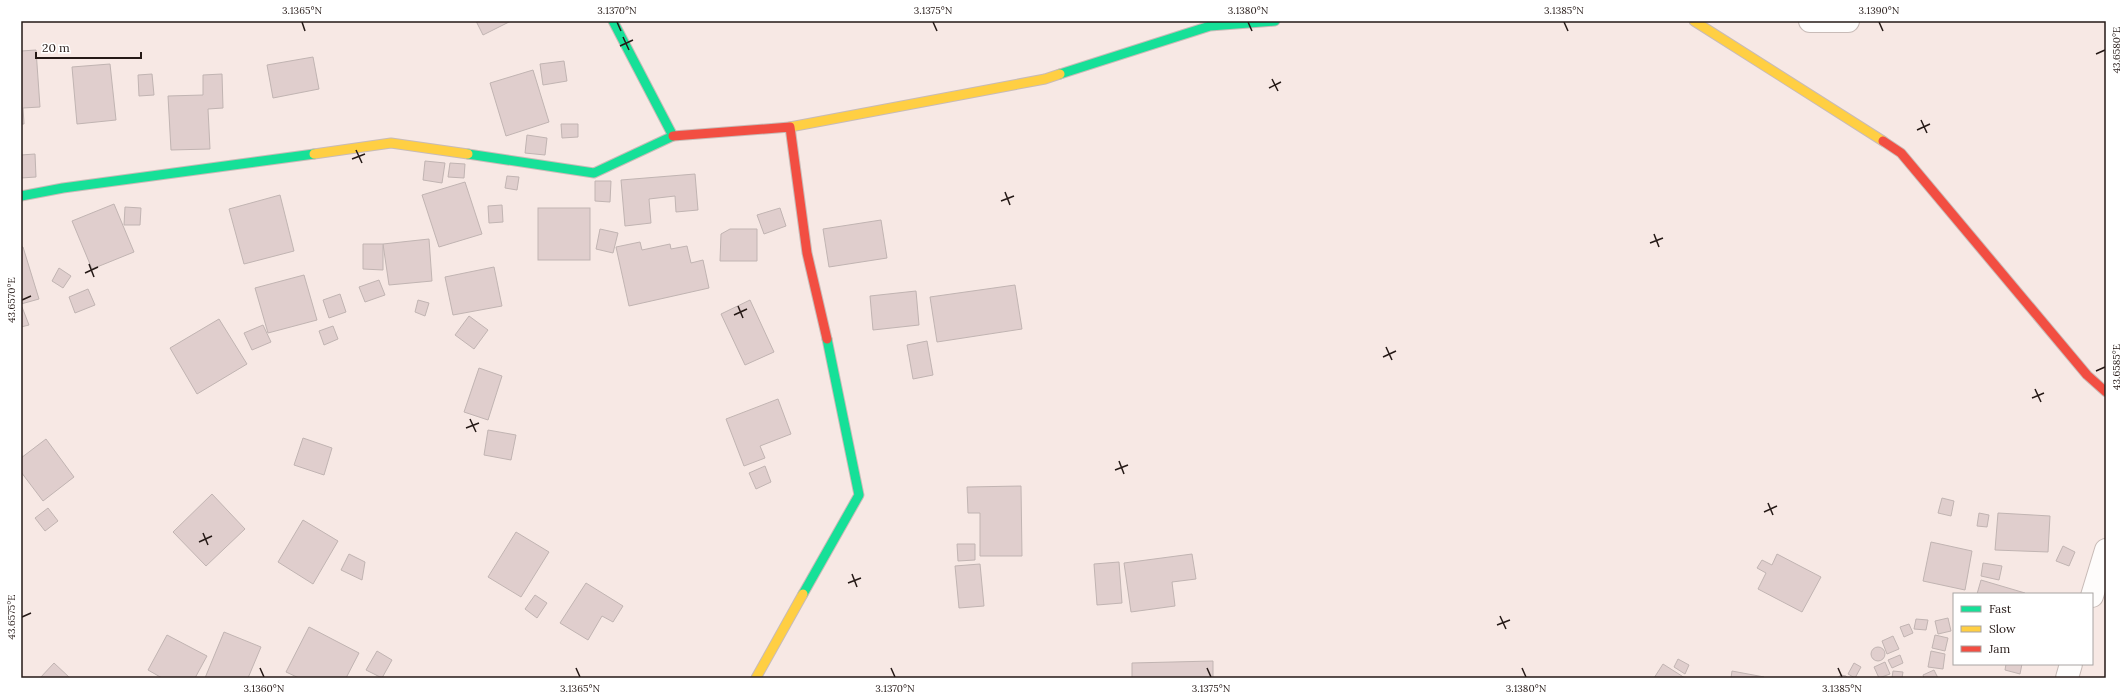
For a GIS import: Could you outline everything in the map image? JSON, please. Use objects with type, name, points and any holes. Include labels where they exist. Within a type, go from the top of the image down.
[{"type":"street","points":[[613,21],[673,136]]},
{"type":"street","points":[[21,196],[64,188],[391,143],[594,173],[673,136],[790,127],[1045,79],[1210,26],[1275,21]]},
{"type":"street","points":[[1694,21],[1901,153],[2087,375],[2106,392]]},
{"type":"street","points":[[1810,21],[1848,21]]},
{"type":"street","points":[[756,678],[859,495],[833,366],[807,253],[790,127]]},
{"type":"street","points":[[2093,593],[2106,550]]},
{"type":"street","points":[[2067,678],[2071,665]]},
{"type":"building","points":[[476,21],[511,21],[483,35]]},
{"type":"building","points":[[36,50],[40,107],[23,108],[24,124],[21,124],[21,51]]},
{"type":"building","points":[[313,57],[319,89],[273,98],[267,65]]},
{"type":"building","points":[[564,61],[567,81],[543,85],[540,64]]},
{"type":"building","points":[[110,64],[116,120],[77,124],[72,67]]},
{"type":"building","points":[[533,70],[549,122],[506,136],[490,83]]},
{"type":"building","points":[[152,74],[154,95],[139,96],[138,75]]},
{"type":"building","points":[[222,74],[223,108],[208,109],[210,149],[171,150],[168,96],[203,95],[203,75]]},
{"type":"building","points":[[561,124],[578,124],[578,137],[562,138]]},
{"type":"building","points":[[527,135],[547,138],[545,155],[525,153]]},
{"type":"building","points":[[35,154],[36,177],[21,178],[21,155]]},
{"type":"building","points":[[425,161],[445,163],[442,183],[423,180]]},
{"type":"building","points":[[450,163],[465,164],[464,178],[448,177]]},
{"type":"building","points":[[695,174],[698,210],[676,212],[675,196],[649,199],[651,223],[625,226],[621,180]]},
{"type":"building","points":[[507,176],[519,177],[517,190],[505,188]]},
{"type":"building","points":[[595,181],[611,181],[610,202],[595,201]]},
{"type":"building","points":[[465,182],[482,234],[439,247],[422,195]]},
{"type":"building","points":[[280,195],[294,251],[244,264],[229,209]]},
{"type":"building","points":[[114,204],[134,252],[92,269],[72,221]]},
{"type":"building","points":[[502,205],[503,222],[489,223],[488,206]]},
{"type":"building","points":[[125,207],[141,208],[140,225],[124,225]]},
{"type":"building","points":[[538,208],[590,208],[590,260],[538,260]]},
{"type":"building","points":[[780,208],[786,226],[764,234],[757,215]]},
{"type":"building","points":[[881,220],[887,258],[829,267],[823,229]]},
{"type":"building","points":[[600,229],[618,233],[613,253],[596,249]]},
{"type":"building","points":[[730,229],[757,229],[757,261],[720,261],[721,234]]},
{"type":"building","points":[[429,239],[432,281],[389,285],[383,244]]},
{"type":"building","points":[[640,242],[642,250],[670,244],[671,249],[687,246],[691,263],[703,260],[709,288],[629,306],[616,247]]},
{"type":"building","points":[[363,244],[383,244],[383,270],[363,269]]},
{"type":"building","points":[[21,247],[23,247],[39,299],[21,304]]},
{"type":"building","points":[[494,267],[502,306],[453,315],[445,277]]},
{"type":"building","points":[[59,268],[71,276],[63,288],[52,281]]},
{"type":"building","points":[[304,275],[317,320],[268,333],[255,288]]},
{"type":"building","points":[[379,280],[385,295],[365,302],[359,287]]},
{"type":"building","points":[[1015,285],[1022,329],[937,342],[930,297]]},
{"type":"building","points":[[88,289],[95,305],[75,313],[69,297]]},
{"type":"building","points":[[916,291],[919,325],[873,330],[870,296]]},
{"type":"building","points":[[340,294],[346,312],[329,318],[323,300]]},
{"type":"building","points":[[418,300],[429,303],[425,316],[415,312]]},
{"type":"building","points":[[750,300],[774,352],[745,365],[721,314]]},
{"type":"building","points":[[22,307],[29,325],[21,327],[21,308]]},
{"type":"building","points":[[469,316],[488,330],[474,349],[455,335]]},
{"type":"building","points":[[219,319],[247,364],[197,394],[170,348]]},
{"type":"building","points":[[263,325],[271,342],[252,350],[244,333]]},
{"type":"building","points":[[333,326],[338,339],[324,345],[319,331]]},
{"type":"building","points":[[927,341],[933,375],[913,379],[907,345]]},
{"type":"building","points":[[479,368],[502,376],[488,420],[464,412]]},
{"type":"building","points":[[778,399],[791,434],[760,446],[765,458],[744,466],[726,419]]},
{"type":"building","points":[[488,430],[516,435],[511,460],[484,455]]},
{"type":"building","points":[[303,438],[332,448],[324,475],[294,465]]},
{"type":"building","points":[[46,439],[74,477],[43,501],[21,472],[21,458]]},
{"type":"building","points":[[765,466],[771,482],[756,489],[749,473]]},
{"type":"building","points":[[1021,486],[1022,556],[980,556],[980,513],[968,513],[967,487]]},
{"type":"building","points":[[212,494],[245,529],[206,566],[173,532]]},
{"type":"building","points":[[1942,498],[1954,501],[1951,516],[1938,513]]},
{"type":"building","points":[[48,508],[58,521],[45,531],[35,518]]},
{"type":"building","points":[[1979,513],[1989,515],[1987,527],[1977,526]]},
{"type":"building","points":[[1998,513],[2050,516],[2048,552],[1995,550]]},
{"type":"building","points":[[303,520],[338,541],[313,584],[278,562]]},
{"type":"building","points":[[516,532],[549,552],[521,597],[488,577]]},
{"type":"building","points":[[1931,542],[1972,551],[1965,590],[1923,581]]},
{"type":"building","points":[[957,544],[975,544],[975,560],[958,561]]},
{"type":"building","points":[[2063,546],[2075,552],[2069,566],[2056,561]]},
{"type":"building","points":[[349,554],[365,562],[362,580],[341,570]]},
{"type":"building","points":[[1192,554],[1196,579],[1172,582],[1175,606],[1131,612],[1124,563]]},
{"type":"building","points":[[1777,554],[1821,577],[1802,612],[1758,589],[1766,573],[1757,568],[1762,560],[1772,565]]},
{"type":"building","points":[[1119,562],[1122,603],[1097,605],[1094,564]]},
{"type":"building","points":[[1983,563],[2002,566],[1999,580],[1981,576]]},
{"type":"building","points":[[980,564],[984,606],[959,608],[955,566]]},
{"type":"building","points":[[1981,580],[2025,593],[1977,593]]},
{"type":"building","points":[[586,583],[623,606],[613,622],[602,616],[588,640],[560,623]]},
{"type":"building","points":[[535,595],[547,603],[537,618],[525,609]]},
{"type":"building","points":[[1948,618],[1951,631],[1938,634],[1935,621]]},
{"type":"building","points":[[1916,619],[1928,620],[1926,630],[1914,629]]},
{"type":"building","points":[[1909,624],[1913,633],[1904,637],[1900,627]]},
{"type":"building","points":[[309,627],[359,653],[346,678],[299,678],[286,672]]},
{"type":"building","points":[[224,632],[261,647],[248,678],[205,678]]},
{"type":"building","points":[[167,635],[207,656],[195,678],[162,678],[148,670]]},
{"type":"building","points":[[1935,635],[1948,638],[1945,651],[1932,648]]},
{"type":"building","points":[[1893,636],[1899,649],[1887,654],[1882,641]]},
{"type":"building","points":[[1878,647],[1883,649],[1885,654],[1883,659],[1878,661],[1873,659],[1871,654],[1873,649]]},
{"type":"building","points":[[377,651],[392,660],[382,678],[366,670]]},
{"type":"building","points":[[1931,651],[1945,654],[1943,669],[1928,667]]},
{"type":"building","points":[[1900,655],[1903,663],[1892,668],[1888,660]]},
{"type":"building","points":[[1678,659],[1689,665],[1685,674],[1674,667]]},
{"type":"building","points":[[1213,661],[1213,678],[1132,678],[1132,663]]},
{"type":"building","points":[[1885,662],[1890,674],[1879,678],[1874,667]]},
{"type":"building","points":[[54,663],[70,678],[40,678]]},
{"type":"building","points":[[1854,663],[1861,667],[1855,678],[1848,674]]},
{"type":"building","points":[[1663,664],[1685,678],[1654,678]]},
{"type":"building","points":[[2006,665],[2022,665],[2020,674],[2005,670]]},
{"type":"building","points":[[1934,670],[1938,678],[1924,678],[1923,675]]},
{"type":"building","points":[[1732,671],[1764,677],[1731,678]]},
{"type":"building","points":[[1893,671],[1903,672],[1902,678],[1892,678]]},
{"type":"building","points":[[1841,675],[1846,676],[1848,678],[1837,678]]},
{"type":"traffic: fast","points":[[468,154],[594,173],[673,136],[613,21]]},
{"type":"traffic: fast","points":[[1060,74],[1210,26],[1275,21]]},
{"type":"traffic: fast","points":[[21,196],[63,188],[314,154]]},
{"type":"traffic: fast","points":[[803,594],[859,495],[827,339]]},
{"type":"traffic: slow","points":[[1694,21],[1883,141]]},
{"type":"traffic: slow","points":[[790,127],[1045,79],[1060,74]]},
{"type":"traffic: slow","points":[[314,154],[391,143],[468,154]]},
{"type":"traffic: slow","points":[[756,678],[803,594]]},
{"type":"traffic: jam","points":[[673,136],[790,127],[807,253],[827,339]]},
{"type":"traffic: jam","points":[[1883,141],[1901,153],[2087,375],[2106,392]]}]
